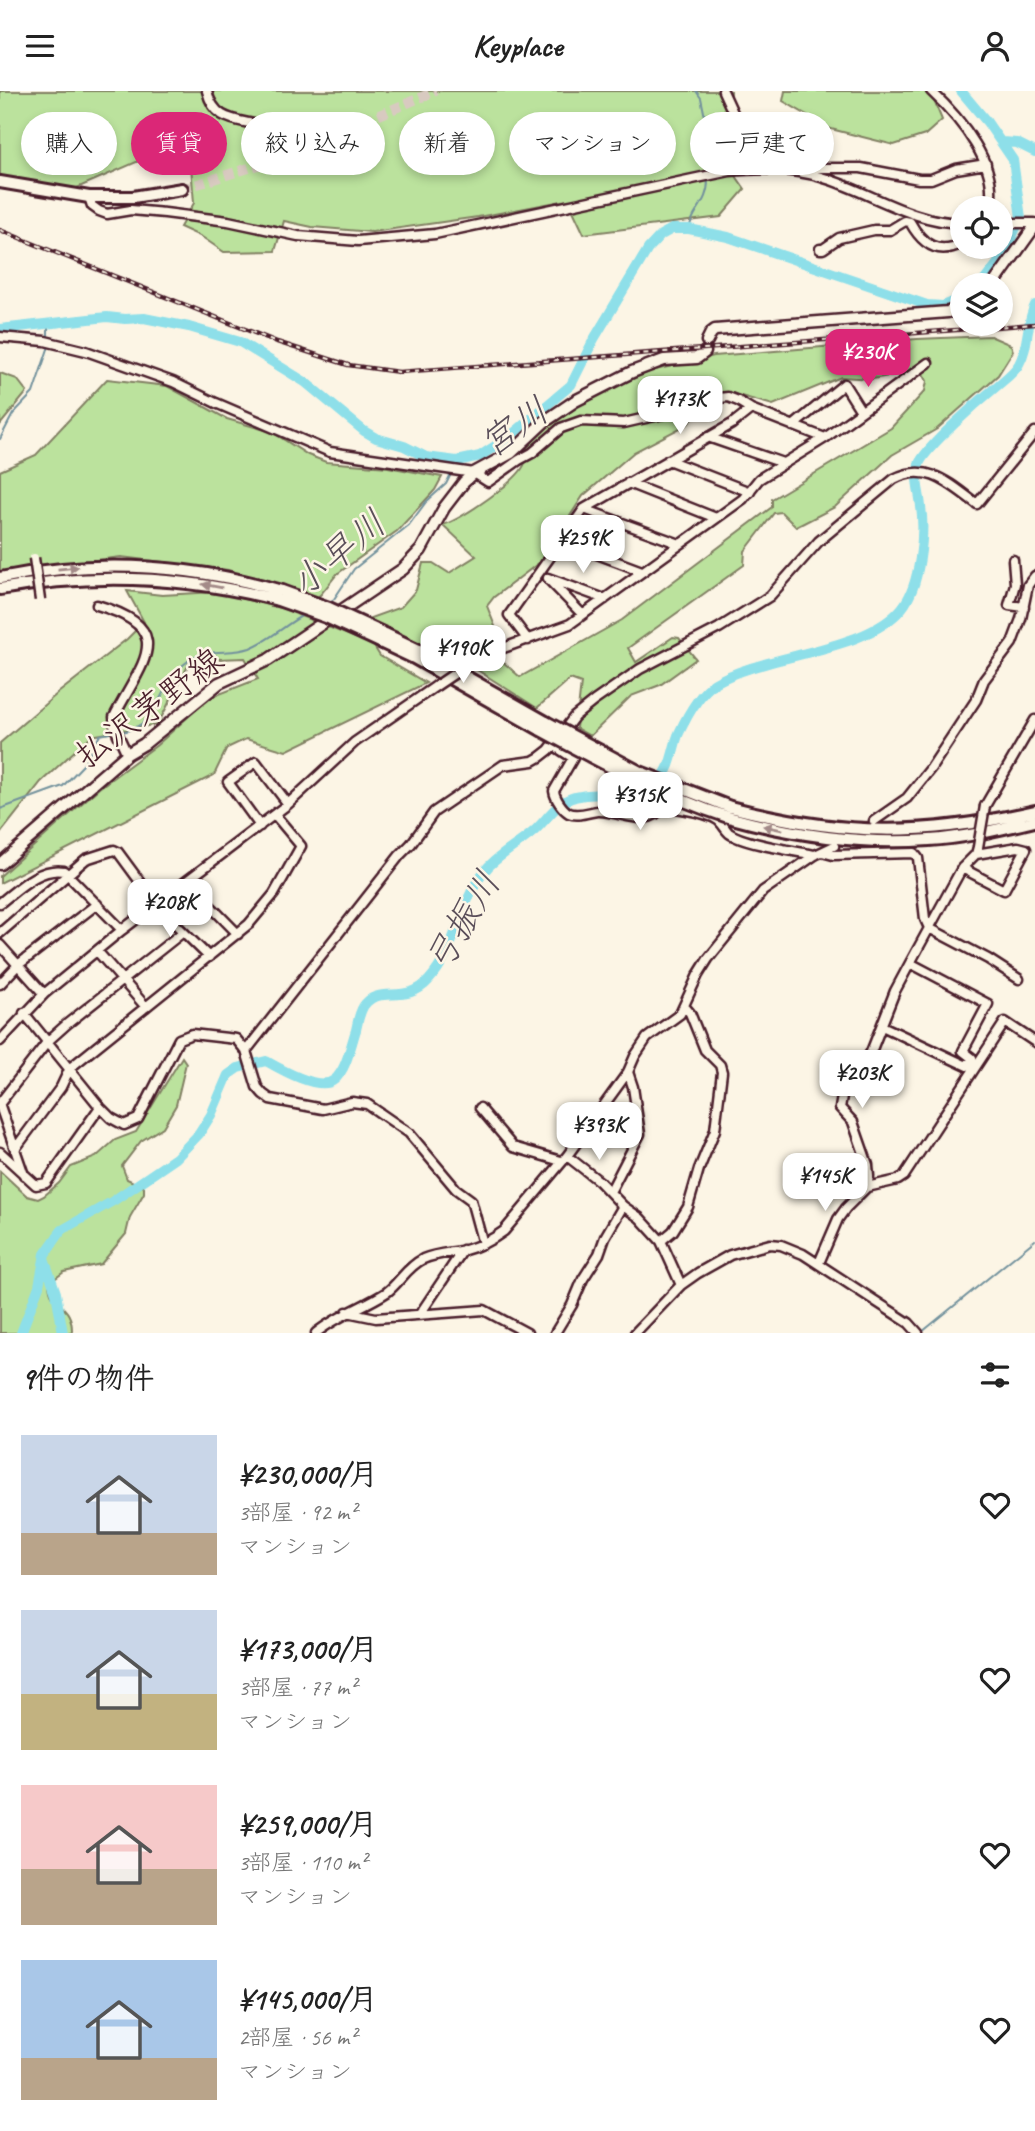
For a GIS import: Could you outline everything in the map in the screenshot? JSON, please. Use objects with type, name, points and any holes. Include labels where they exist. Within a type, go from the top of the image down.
[{"type":"highway","points":[[0,182],[89,197],[133,197],[182,189]]},
{"type":"highway","points":[[0,577],[72,568],[128,566],[200,572],[280,596],[326,617],[419,650],[543,726],[640,772],[729,812],[793,832],[870,841],[931,840],[1035,821]]},
{"type":"highway","points":[[0,589],[60,580],[128,577],[198,583],[280,596]]},
{"type":"highway","points":[[729,812],[816,825],[900,831],[961,826],[1035,811]]},
{"type":"main road","points":[[1001,273],[1033,224]]},
{"type":"main road","name":"払沢茅野線","points":[[0,864],[127,754],[144,744],[219,683],[268,660],[403,569],[421,550],[444,508],[474,473],[511,453],[544,422],[605,384],[664,360],[696,358],[715,330],[950,311]]},
{"type":"street","points":[[207,91],[214,109],[226,117],[241,121]]},
{"type":"street","points":[[723,91],[733,112]]},
{"type":"street","points":[[931,91],[962,126],[986,164],[991,176],[991,196]]},
{"type":"street","points":[[834,172],[862,168],[931,179],[956,169],[986,164]]},
{"type":"street","points":[[89,197],[92,206],[99,212],[154,212],[228,221],[298,236],[358,241],[435,234],[711,175]]},
{"type":"street","points":[[827,175],[922,218],[950,222]]},
{"type":"street","points":[[820,249],[839,238],[874,230],[890,230],[905,221],[910,222],[916,233],[929,244],[939,249],[950,249]]},
{"type":"street","points":[[1013,223],[1033,224]]},
{"type":"street","points":[[0,337],[48,341],[86,351],[173,382],[216,404],[330,452],[474,473],[479,478],[491,481],[533,453],[561,429],[581,421],[624,423],[728,397],[825,438]]},
{"type":"street","points":[[0,1041],[44,994],[156,902],[187,882],[288,804],[355,741],[484,655],[570,624],[716,518],[750,492],[760,479],[825,438],[929,363]]},
{"type":"street","points":[[793,426],[844,384],[861,411]]},
{"type":"street","points":[[528,641],[509,615],[543,576],[584,509],[732,424],[751,409]]},
{"type":"street","points":[[246,1051],[434,812],[503,765],[533,761],[552,745],[574,717],[640,669],[719,628],[770,596],[826,534],[894,479],[905,473],[934,474],[977,504],[1035,432]]},
{"type":"street","points":[[708,437],[783,463]]},
{"type":"street","points":[[668,460],[750,492]]},
{"type":"street","points":[[628,483],[716,518]]},
{"type":"street","points":[[584,509],[680,544]]},
{"type":"street","points":[[562,541],[642,571]]},
{"type":"street","points":[[34,555],[40,600]]},
{"type":"street","points":[[1013,560],[1015,584],[1009,605],[1024,607]]},
{"type":"street","points":[[543,576],[604,599]]},
{"type":"street","points":[[543,576],[582,614]]},
{"type":"street","points":[[874,821],[907,798],[931,768],[976,700],[984,680],[1012,643],[1028,585],[1035,576]]},
{"type":"street","points":[[97,605],[117,610],[135,620],[146,631],[148,640],[146,654],[114,717],[117,732],[127,754]]},
{"type":"street","points":[[867,1187],[868,1165],[853,1122],[840,1108],[841,1095],[864,1064],[895,991],[962,868],[977,851],[985,806],[1035,720]]},
{"type":"street","points":[[552,745],[573,758],[556,784],[555,797],[568,812],[574,814],[599,811],[647,818],[658,815],[665,805],[676,809],[685,808],[719,821],[729,834],[818,854],[914,853],[918,858],[925,919],[929,928],[988,959],[1019,979]]},
{"type":"street","points":[[260,826],[228,782],[256,762],[288,804]]},
{"type":"street","points":[[15,1149],[61,1087],[70,1068],[238,935],[274,894],[302,846],[275,814]]},
{"type":"street","points":[[316,1333],[347,1312],[388,1291],[422,1260],[483,1244],[504,1231],[564,1159],[628,1072],[647,1038],[674,1020],[685,1007],[698,975],[708,959],[762,891],[834,846]]},
{"type":"street","points":[[962,868],[1004,890],[1026,849],[1018,847],[977,851]]},
{"type":"street","points":[[0,933],[90,857],[114,850],[156,902],[209,957]]},
{"type":"street","points":[[0,904],[38,875],[57,870],[69,874],[122,930]]},
{"type":"street","points":[[187,882],[238,935]]},
{"type":"street","points":[[0,984],[18,965],[97,904]]},
{"type":"street","points":[[25,1177],[0,1105],[48,1041],[183,932]]},
{"type":"street","points":[[0,945],[44,994]]},
{"type":"street","points":[[97,951],[146,1007]]},
{"type":"street","points":[[882,1026],[967,1066],[972,1058],[963,1051],[988,1004],[910,963]]},
{"type":"street","points":[[661,1241],[673,1231],[688,1207],[699,1169],[715,1130],[721,1086],[720,1065],[705,1049],[685,1007]]},
{"type":"street","points":[[24,1013],[100,1107],[111,1118],[124,1125],[132,1124],[138,1119],[176,1044],[185,1036],[192,1034],[236,1039],[246,1051],[257,1087],[270,1099],[323,1109],[359,1101],[409,1133],[456,1189],[474,1204],[483,1244]]},
{"type":"street","points":[[819,1263],[838,1219],[846,1208],[867,1187],[898,1180],[904,1176],[1005,1022],[1035,1042]]},
{"type":"street","points":[[610,1192],[640,1134],[628,1072]]},
{"type":"street","points":[[0,1152],[36,1185],[46,1183],[100,1107]]},
{"type":"street","points":[[480,1108],[513,1147],[564,1159],[599,1181],[661,1241],[681,1285]]},
{"type":"street","points":[[555,1333],[623,1206]]},
{"type":"street","points":[[635,1333],[681,1285],[730,1255],[770,1244],[781,1245],[819,1263],[909,1323],[918,1332]]},
{"type":"street","points":[[420,1314],[463,1250]]},
{"type":"street","points":[[347,1312],[376,1318],[484,1310],[527,1333]]},
{"type":"green space","points":[[0,91],[731,91],[730,112],[690,112],[690,175],[735,175],[745,189],[721,217],[584,234],[568,200],[478,217],[372,232],[312,227],[284,221],[275,251],[224,252],[202,237],[180,227],[194,203],[192,175],[227,175],[227,112],[131,112],[131,164],[117,170],[117,112],[21,112],[21,175],[107,175],[70,191],[0,177]]},
{"type":"green space","points":[[785,91],[930,91],[942,120],[925,135],[894,145],[834,130],[834,112],[802,112],[783,101]]},
{"type":"green space","points":[[990,336],[1011,345],[1013,351],[998,375],[937,429],[892,455],[835,507],[796,527],[781,512],[774,513],[745,551],[744,565],[628,648],[636,662],[673,637],[679,638],[696,659],[660,685],[631,696],[590,736],[576,728],[581,683],[570,679],[537,708],[471,666],[494,654],[520,677],[622,620],[772,507],[772,499],[891,428],[925,391],[927,381],[921,370],[873,379],[841,377],[773,405],[727,392],[710,396],[688,424],[634,452],[583,496],[540,562],[494,597],[487,606],[500,639],[476,652],[466,662],[362,621],[401,607],[416,590],[423,563],[433,563],[449,573],[476,556],[443,525],[501,489],[525,463],[527,442],[578,403],[651,371],[714,356],[917,339]]},
{"type":"green space","points":[[0,373],[17,379],[27,392],[0,425]]},
{"type":"green space","points":[[107,379],[167,386],[227,419],[272,432],[308,455],[326,462],[388,467],[442,477],[435,490],[397,531],[337,574],[321,594],[298,615],[373,645],[380,656],[426,683],[286,751],[246,739],[227,748],[214,775],[0,883],[0,876],[99,788],[157,745],[209,698],[258,679],[245,658],[191,660],[158,724],[91,736],[41,782],[0,834],[0,743],[144,622],[127,591],[162,595],[216,592],[280,608],[289,589],[228,570],[121,557],[0,572],[0,471],[36,455]]},
{"type":"green space","points":[[182,1057],[186,1063],[176,1105],[163,1127],[141,1141],[122,1166],[127,1179],[144,1187],[144,1193],[130,1217],[126,1234],[101,1264],[64,1272],[49,1283],[53,1297],[69,1315],[72,1333],[0,1333],[0,1171],[27,1196],[38,1199],[44,1196],[59,1183],[71,1167],[96,1157],[115,1140],[136,1132]]},
{"type":"waterway","points":[[696,91],[701,98],[704,112]]},
{"type":"waterway","name":"宮川","points":[[961,91],[987,122],[1013,160],[1021,218],[1001,259],[990,273]]},
{"type":"waterway","name":"弓振川","points":[[1002,142],[1017,143],[1035,152]]},
{"type":"waterway","points":[[689,229],[706,195],[708,180]]},
{"type":"waterway","name":"宮川","points":[[0,329],[107,317],[144,318],[189,327],[240,342],[305,382],[376,438],[404,446],[426,457],[457,461],[480,456],[509,437],[571,385],[594,339],[648,249],[661,235],[672,229],[689,229],[728,237],[927,305],[943,306],[950,303]]},
{"type":"waterway","name":"弓振川","points":[[21,1333],[39,1286],[45,1254],[62,1230],[113,1201],[176,1158],[199,1134],[211,1115],[228,1075],[238,1068],[266,1061],[310,1081],[328,1083],[334,1080],[345,1064],[365,1005],[373,998],[413,991],[429,980],[447,953],[464,908],[479,879],[494,861],[533,832],[557,807],[575,797],[627,796],[648,788],[665,774],[686,719],[709,687],[736,673],[840,644],[885,623],[902,608],[913,587],[920,559],[922,518],[917,480],[919,464],[942,436],[1017,367],[1035,305]]},
{"type":"waterway","points":[[48,324],[48,337]]},
{"type":"waterway","points":[[0,439],[13,414],[33,393],[49,346]]},
{"type":"waterway","name":"小早川","points":[[329,602],[334,599],[354,569],[409,525],[426,502],[446,484],[451,474]]},
{"type":"waterway","name":"小早川","points":[[120,732],[143,723],[174,674],[192,659],[208,653],[250,648],[305,614]]},
{"type":"waterway","name":"小早川","points":[[0,809],[63,786],[83,765],[100,735],[115,732]]},
{"type":"waterway","points":[[922,1332],[1035,1240]]},
{"type":"waterway","name":"弓振川","points":[[45,1261],[56,1293],[63,1333]]},
{"type":"tunnel","points":[[182,189],[268,162],[436,91]]},
{"type":"railway","points":[[0,230],[277,342],[348,365],[399,372],[1035,324]]}]
